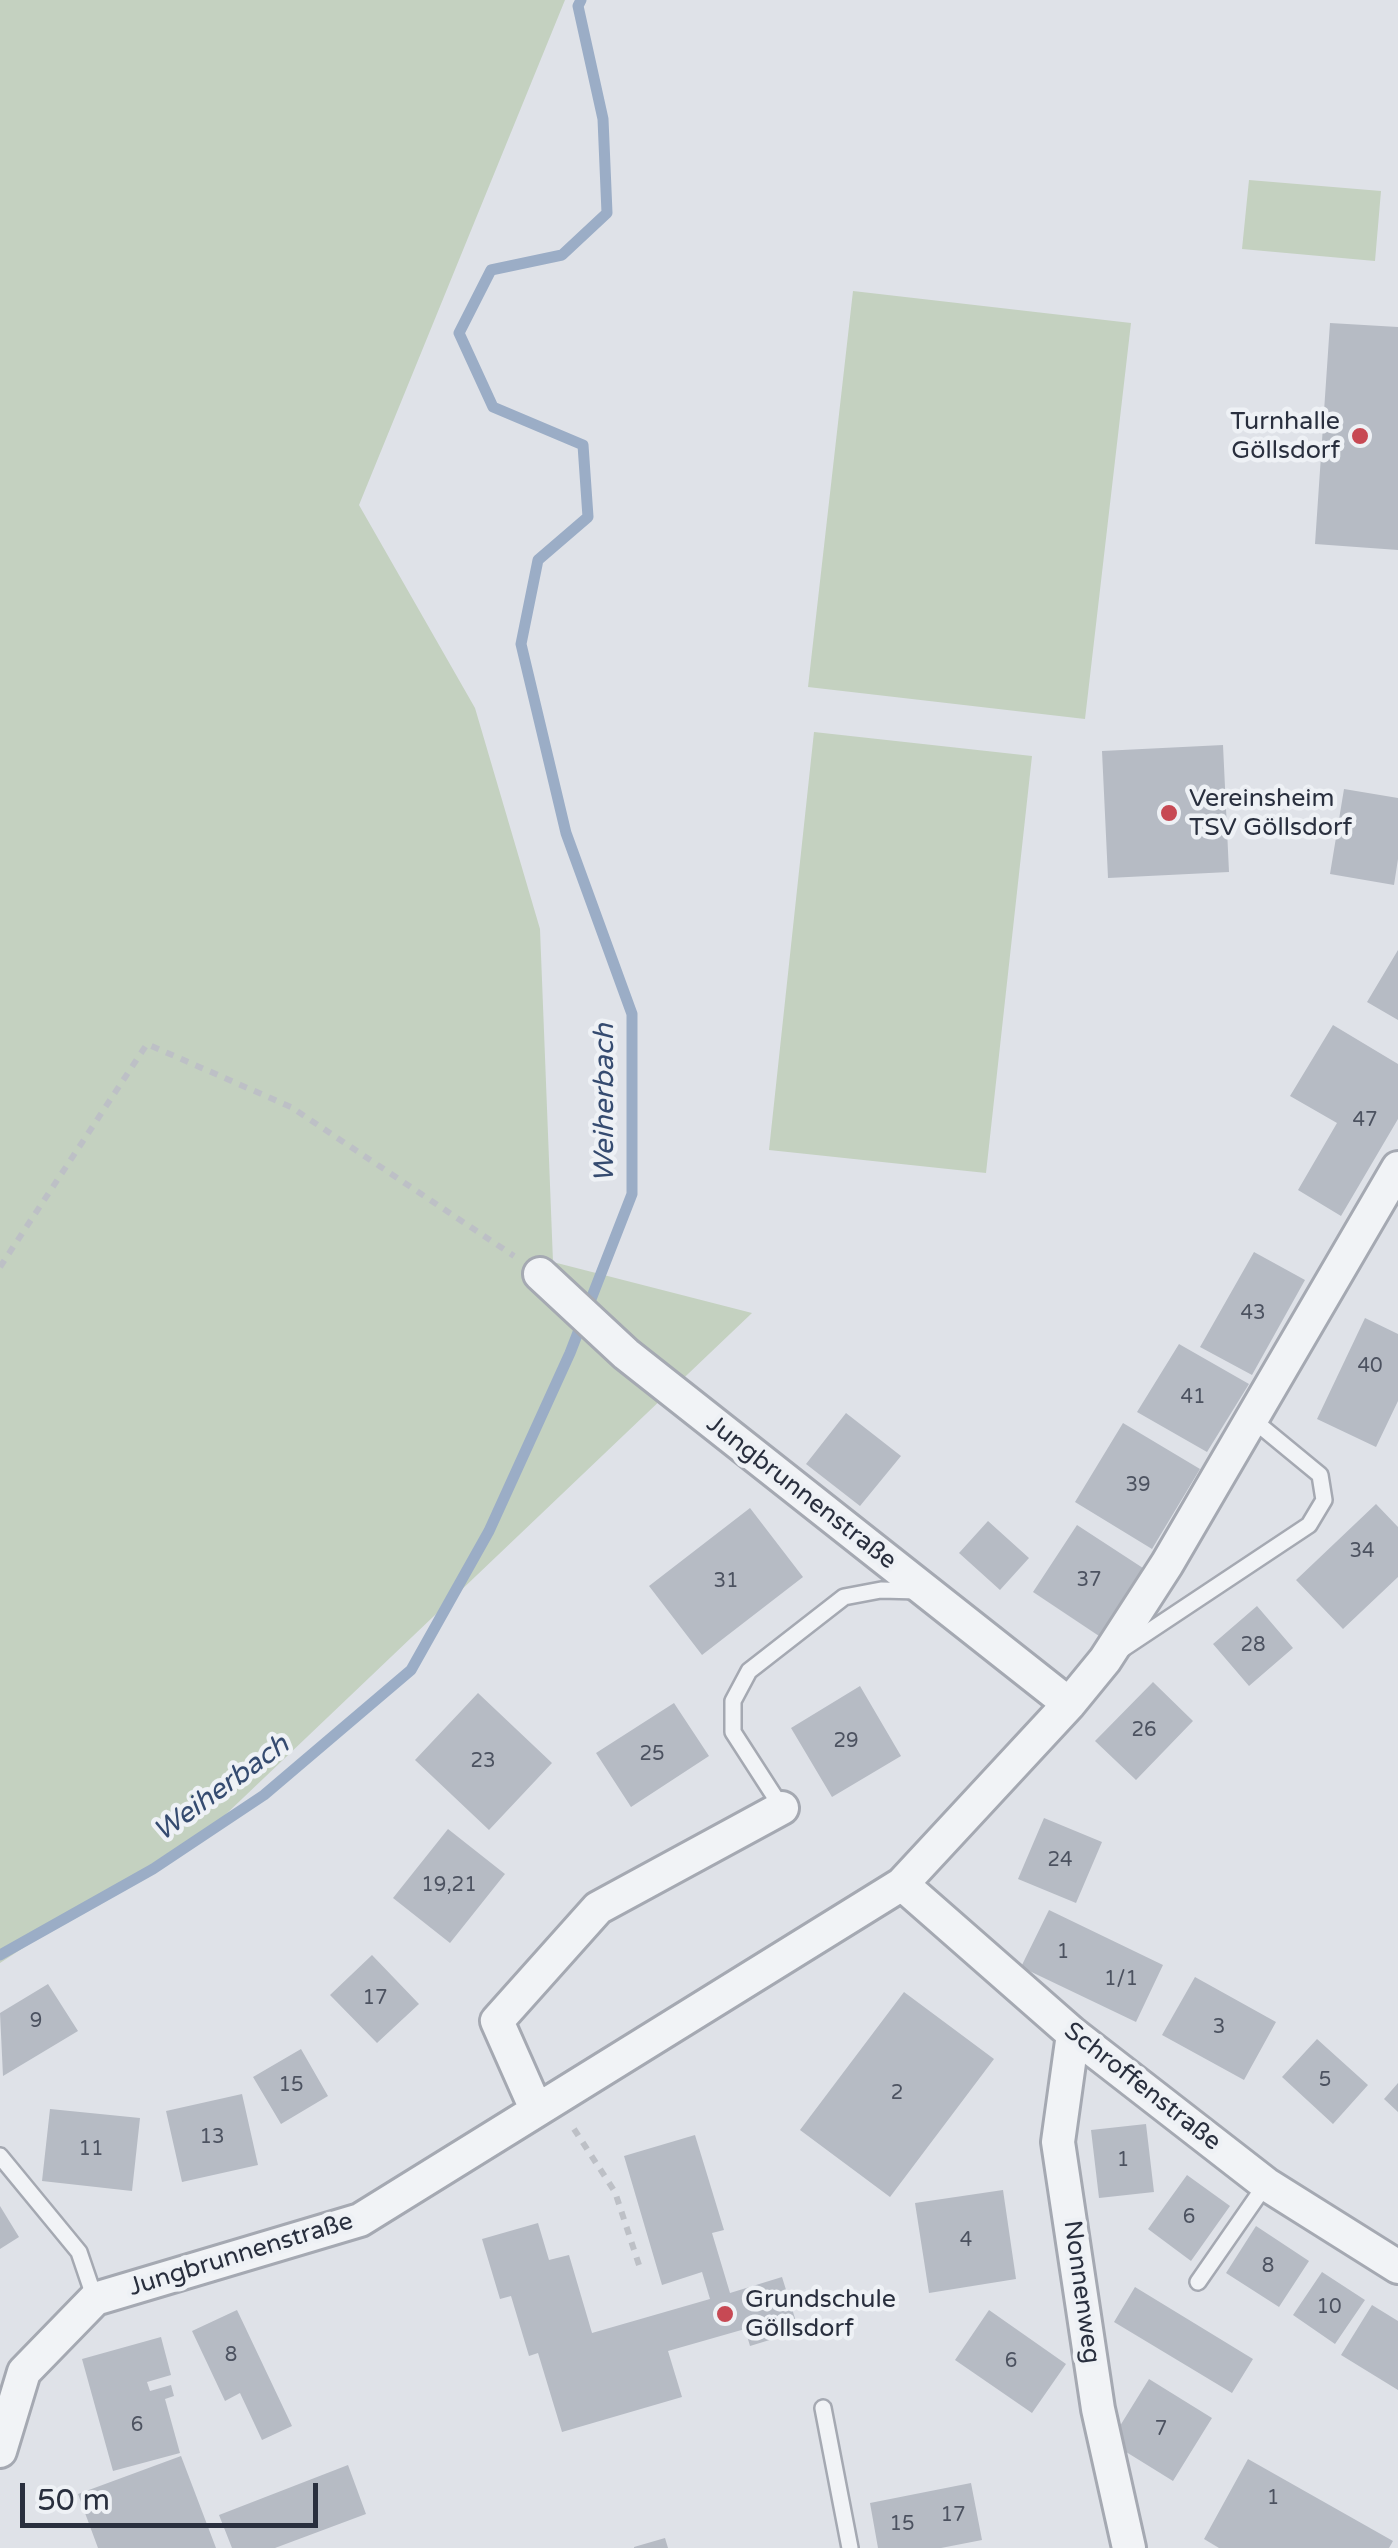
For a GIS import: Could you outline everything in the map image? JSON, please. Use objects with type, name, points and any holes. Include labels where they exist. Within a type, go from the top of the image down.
[{"type":"street","name":"Jungbrunnenstraße","points":[[0,2451],[24,2372],[95,2298],[360,2220],[902,1884],[1105,1660],[1167,1564],[1398,1168]]},
{"type":"street","name":"Jungbrunnenstraße","points":[[540,1274],[626,1354],[1069,1704]]},
{"type":"street","points":[[546,2104],[497,2021],[598,1908],[782,1808]]},
{"type":"street","name":"Schroffenstraße","points":[[902,1884],[1073,2034],[1266,2184],[1398,2267]]},
{"type":"street","name":"Nonnenweg","points":[[1073,2034],[1058,2142],[1098,2409],[1129,2548]]},
{"type":"lane","name":"Jungbrunnenstraße","points":[[1105,1660],[1310,1525],[1324,1500],[1320,1475],[1252,1419]]},
{"type":"lane","points":[[782,1808],[733,1732],[733,1701],[749,1671],[844,1598],[882,1590],[926,1592]]},
{"type":"lane","name":"Jungbrunnenstraße","points":[[0,2156],[79,2252],[95,2298]]},
{"type":"lane","points":[[1198,2282],[1266,2184]]},
{"type":"lane","points":[[823,2408],[850,2548]]},
{"type":"path","points":[[0,1267],[147,1044],[291,1107],[540,1274]]},
{"type":"path","points":[[546,2104],[614,2192],[639,2265]]},
{"type":"green space","points":[[0,0],[565,0],[359,505],[475,708],[540,929],[553,1262],[752,1313],[222,1818],[0,1963]]},
{"type":"green space","points":[[1249,180],[1381,191],[1375,261],[1242,249]]},
{"type":"green space","points":[[853,291],[1131,323],[1085,719],[808,687]]},
{"type":"green space","points":[[814,732],[1032,756],[986,1173],[769,1150]]},
{"type":"building","name":"Turnhalle Göllsdorf","points":[[1330,323],[1398,327],[1398,550],[1315,544]]},
{"type":"building","points":[[1223,745],[1229,872],[1108,878],[1102,751]]},
{"type":"building","points":[[1344,789],[1398,798],[1394,885],[1330,874]]},
{"type":"building","points":[[1398,950],[1398,1020],[1367,1002]]},
{"type":"building","points":[[1333,1025],[1398,1064],[1398,1119],[1341,1216],[1298,1190],[1337,1123],[1290,1096]]},
{"type":"building","points":[[1254,1252],[1305,1280],[1252,1375],[1200,1347]]},
{"type":"building","points":[[1365,1318],[1398,1334],[1398,1401],[1376,1447],[1317,1419]]},
{"type":"building","points":[[1179,1344],[1249,1384],[1207,1452],[1137,1412]]},
{"type":"building","points":[[846,1413],[901,1456],[860,1506],[806,1464]]},
{"type":"building","points":[[1123,1423],[1200,1469],[1152,1549],[1075,1502]]},
{"type":"building","points":[[1376,1504],[1398,1527],[1398,1577],[1343,1629],[1296,1580]]},
{"type":"building","points":[[750,1508],[803,1577],[702,1655],[649,1586]]},
{"type":"building","points":[[988,1521],[1029,1558],[1000,1590],[959,1553]]},
{"type":"building","points":[[1077,1525],[1146,1570],[1102,1638],[1033,1592]]},
{"type":"building","points":[[1257,1606],[1293,1648],[1249,1686],[1213,1644]]},
{"type":"building","points":[[1153,1682],[1193,1721],[1136,1780],[1095,1741]]},
{"type":"building","points":[[860,1686],[901,1756],[832,1797],[791,1728]]},
{"type":"building","points":[[478,1693],[552,1763],[489,1830],[415,1760]]},
{"type":"building","points":[[674,1703],[709,1756],[631,1807],[596,1753]]},
{"type":"building","points":[[1044,1818],[1102,1842],[1076,1903],[1018,1879]]},
{"type":"building","points":[[448,1829],[505,1874],[450,1943],[393,1898]]},
{"type":"building","points":[[1049,1910],[1163,1965],[1136,2022],[1021,1967]]},
{"type":"building","points":[[372,1955],[419,2004],[377,2043],[330,1995]]},
{"type":"building","points":[[1195,1977],[1276,2022],[1244,2080],[1162,2035]]},
{"type":"building","points":[[48,1984],[78,2031],[3,2076],[0,2013]]},
{"type":"building","points":[[904,1992],[994,2059],[890,2197],[800,2130]]},
{"type":"building","points":[[1317,2039],[1368,2085],[1333,2124],[1282,2077]]},
{"type":"building","points":[[301,2049],[328,2096],[281,2124],[253,2077]]},
{"type":"building","points":[[1398,2083],[1398,2112],[1384,2099]]},
{"type":"building","points":[[242,2094],[258,2165],[182,2182],[166,2111]]},
{"type":"building","points":[[50,2109],[140,2118],[132,2191],[42,2181]]},
{"type":"building","points":[[1146,2124],[1154,2192],[1099,2198],[1091,2130]]},
{"type":"building","name":"Grundschule Göllsdorf","points":[[695,2135],[724,2230],[712,2233],[730,2293],[782,2277],[799,2331],[750,2346],[745,2329],[668,2351],[682,2397],[562,2432],[538,2353],[529,2356],[511,2296],[500,2299],[482,2239],[538,2223],[549,2260],[569,2255],[592,2333],[710,2299],[702,2272],[662,2285],[624,2156]]},
{"type":"building","points":[[1187,2175],[1230,2206],[1191,2261],[1148,2229]]},
{"type":"building","points":[[1003,2190],[1016,2279],[929,2293],[915,2203]]},
{"type":"building","points":[[0,2206],[19,2237],[0,2249]]},
{"type":"building","points":[[1256,2226],[1309,2261],[1279,2307],[1226,2273]]},
{"type":"building","points":[[1322,2272],[1365,2300],[1335,2344],[1293,2315]]},
{"type":"building","points":[[1135,2287],[1253,2359],[1232,2393],[1114,2322]]},
{"type":"building","points":[[1372,2305],[1398,2321],[1398,2390],[1341,2355]]},
{"type":"building","points":[[237,2310],[292,2426],[262,2440],[240,2393],[225,2401],[192,2331]]},
{"type":"building","points":[[989,2310],[1066,2364],[1032,2413],[955,2360]]},
{"type":"building","points":[[161,2337],[171,2375],[147,2382],[150,2391],[171,2385],[174,2396],[165,2399],[180,2453],[113,2471],[82,2359]]},
{"type":"building","points":[[1149,2379],[1212,2418],[1173,2481],[1110,2442]]},
{"type":"building","points":[[181,2456],[216,2548],[98,2548],[78,2494]]},
{"type":"building","points":[[1248,2459],[1393,2541],[1389,2548],[1219,2548],[1204,2539]]},
{"type":"building","points":[[348,2465],[366,2514],[275,2548],[232,2548],[219,2515]]},
{"type":"building","points":[[971,2483],[982,2540],[941,2548],[878,2548],[870,2503]]},
{"type":"building","points":[[665,2538],[668,2548],[634,2548],[634,2547]]},
{"type":"waterway","name":"Weiherbach","points":[[0,1955],[153,1869],[264,1795],[411,1670],[489,1531],[570,1353],[632,1194],[632,1014],[566,833],[521,644],[538,560],[588,517],[583,445],[493,407],[459,333],[491,270],[562,255],[607,213],[603,119],[578,6],[581,0]]},
{"type":"place","name":"Turnhalle Göllsdorf","points":[[1360,436]]},
{"type":"place","name":"Vereinsheim TSV Göllsdorf","points":[[1169,813]]},
{"type":"place","name":"Grundschule Göllsdorf","points":[[725,2314]]}]
